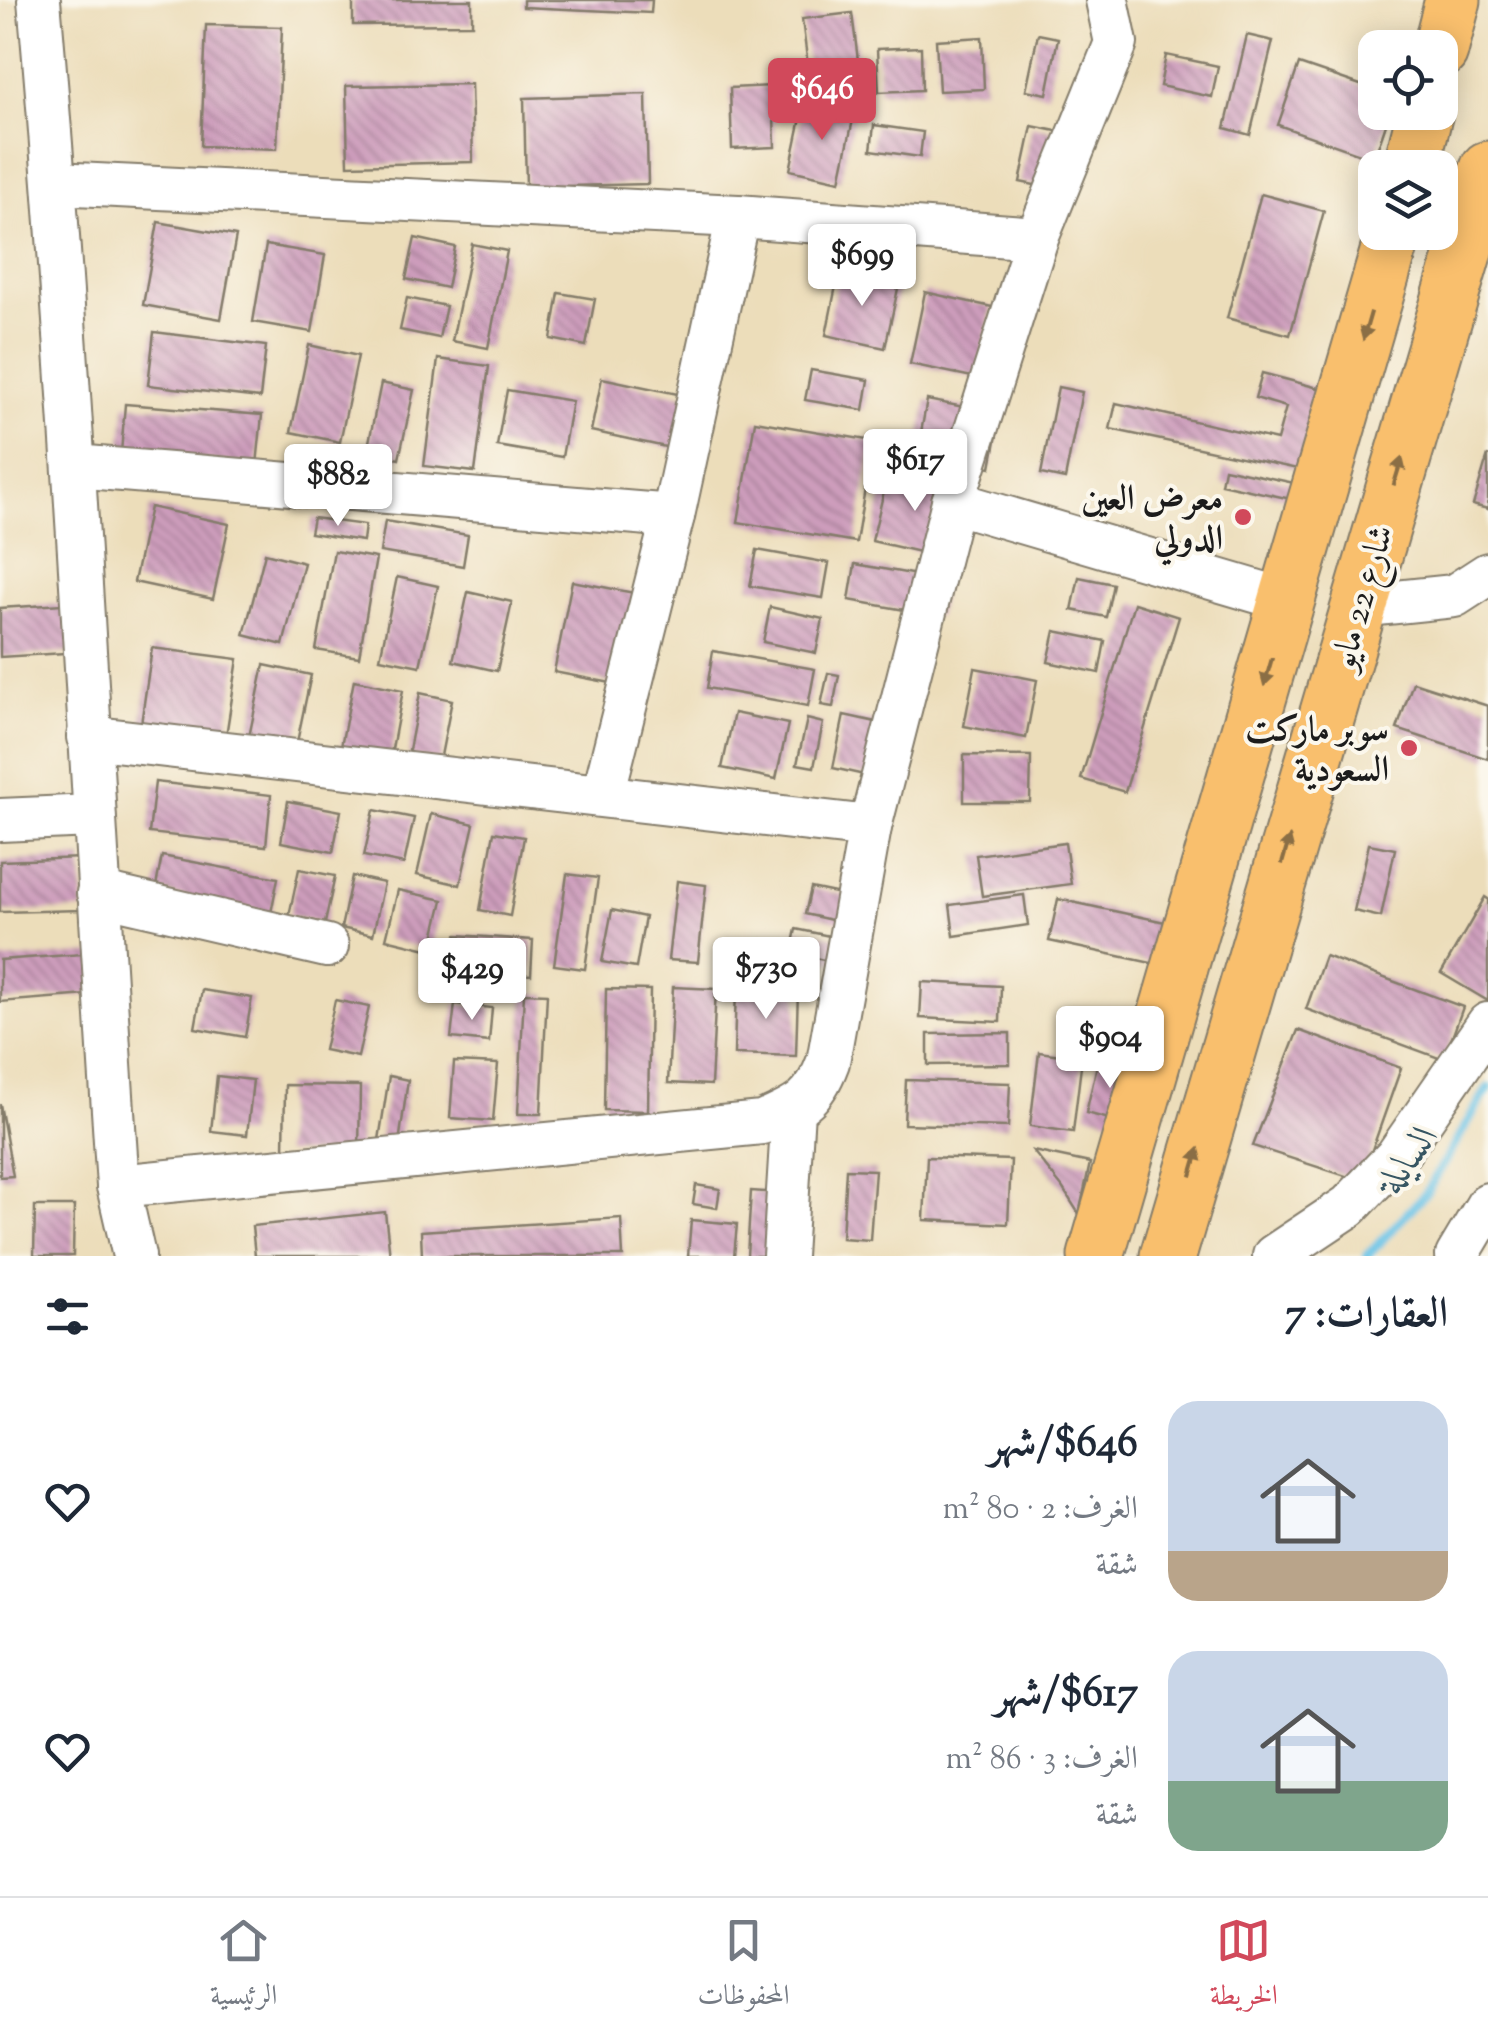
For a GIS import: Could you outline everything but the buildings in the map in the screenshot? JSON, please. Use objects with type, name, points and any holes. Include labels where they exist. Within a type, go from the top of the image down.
[{"type":"main road","points":[[1445,30],[1452,0]]},
{"type":"main road","name":"شارع 22 مايو","points":[[1168,1256],[1488,168]]},
{"type":"main road","name":"شارع 22 مايو","points":[[1096,1256],[1389,250]]},
{"type":"street","points":[[39,0],[75,466],[88,737],[118,1186],[134,1256]]},
{"type":"street","points":[[118,1186],[762,1122],[792,1110],[818,1090],[828,1062],[870,827],[953,502],[1038,238],[1116,42],[1107,0]]},
{"type":"street","points":[[55,184],[738,216],[1038,238]]},
{"type":"street","points":[[603,794],[673,516],[738,216]]},
{"type":"street","points":[[75,466],[673,516]]},
{"type":"street","points":[[953,502],[1288,601]]},
{"type":"street","points":[[1358,606],[1454,596],[1488,574]]},
{"type":"street","points":[[88,737],[870,827]]},
{"type":"street","points":[[0,820],[93,816]]},
{"type":"street","points":[[98,893],[327,946]]},
{"type":"street","points":[[1274,1256],[1349,1206],[1396,1157],[1488,1024]]},
{"type":"street","points":[[784,1256],[792,1110]]},
{"type":"street","points":[[1457,1256],[1488,1204]]},
{"type":"waterway","name":"السايلة","points":[[1367,1256],[1426,1193],[1488,1088]]},
{"type":"place","name":"معرض العين الدولي","points":[[1243,517]]},
{"type":"place","name":"سوبر ماركت السعودية","points":[[1409,748]]}]
